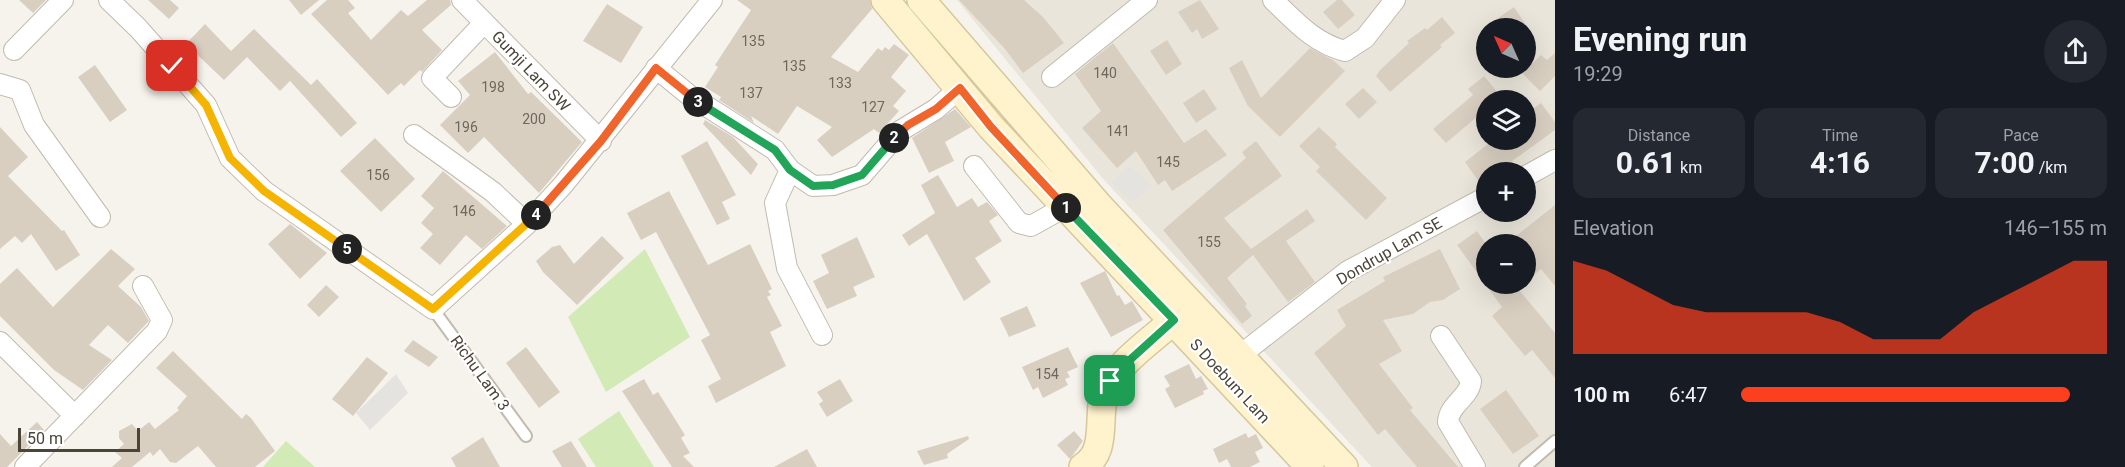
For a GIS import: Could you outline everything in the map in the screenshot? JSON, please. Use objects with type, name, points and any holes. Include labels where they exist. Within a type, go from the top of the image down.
[{"type":"main road","name":"S Doebum Lam","points":[[885,0],[991,127],[1310,467]]},
{"type":"main road","name":"S Doebum Lam","points":[[921,0],[1100,207],[1238,357],[1344,467]]},
{"type":"main road","points":[[1083,467],[1089,463],[1098,448],[1104,393],[1110,381],[1122,367],[1174,320]]},
{"type":"street","points":[[14,50],[63,0]]},
{"type":"street","points":[[108,0],[138,27],[206,105],[230,158],[264,191],[433,309],[527,224],[601,141],[685,26],[712,0]]},
{"type":"street","name":"Gumji Lam SW","points":[[462,0],[601,141]]},
{"type":"street","points":[[1052,77],[1147,0]]},
{"type":"street","points":[[1273,0],[1308,33],[1329,47],[1345,51],[1365,38],[1395,0]]},
{"type":"street","points":[[452,97],[432,78],[484,23]]},
{"type":"street","points":[[656,68],[688,96],[775,150],[790,170],[813,186],[833,185],[862,175],[900,131],[936,109],[960,88]]},
{"type":"street","points":[[0,84],[20,90],[34,125],[100,217]]},
{"type":"street","points":[[414,135],[493,192],[527,224]]},
{"type":"street","points":[[1536,170],[1555,160]]},
{"type":"street","points":[[974,166],[1018,222],[1031,226],[1065,207]]},
{"type":"street","points":[[790,170],[775,203],[787,268],[822,335]]},
{"type":"street","name":"Dondrup Lam SE","points":[[1238,357],[1348,271],[1476,202]]},
{"type":"street","points":[[25,467],[157,331],[162,320],[143,286]]},
{"type":"street","points":[[1441,336],[1471,381],[1468,391],[1448,413],[1448,422],[1475,467]]},
{"type":"street","points":[[0,342],[75,416]]},
{"type":"lane","name":"Richu Lam 3","points":[[433,309],[526,436]]},
{"type":"lane","points":[[1526,467],[1555,441]]},
{"type":"shaded area","points":[[957,0],[1555,0],[1555,467],[1372,467],[1104,180]]},
{"type":"shaded area","points":[[1129,165],[1153,187],[1132,202],[1111,182]]},
{"type":"shaded area","points":[[396,374],[408,393],[370,430],[356,413]]},
{"type":"green space","points":[[645,249],[690,337],[606,392],[568,317]]},
{"type":"green space","points":[[619,411],[654,467],[596,467],[578,439]]},
{"type":"green space","points":[[286,441],[315,467],[263,467]]},
{"type":"building","points":[[19,0],[46,0],[33,13]]},
{"type":"building","points":[[148,0],[170,0],[179,8],[169,19]]},
{"type":"building","points":[[289,0],[319,0],[301,15]]},
{"type":"building","points":[[327,0],[348,0],[355,8],[348,13],[371,40],[401,10],[408,16],[427,0],[450,0],[451,5],[422,30],[442,50],[422,72],[420,70],[404,86],[401,83],[388,95],[311,14]]},
{"type":"building","points":[[737,0],[870,0],[872,9],[831,57],[858,72],[878,48],[882,51],[885,47],[889,50],[894,44],[909,55],[891,77],[906,91],[893,106],[899,111],[879,133],[874,129],[832,157],[817,140],[832,127],[797,106],[778,134],[751,116],[754,123],[719,100],[721,97],[705,87],[718,67],[715,65],[751,10]]},
{"type":"building","points":[[959,0],[1024,0],[1043,17],[1064,43],[1023,73],[1005,49]]},
{"type":"building","points":[[1200,0],[1219,29],[1202,39],[1197,29],[1192,33],[1178,12]]},
{"type":"building","points":[[1337,0],[1342,0],[1355,15],[1338,29],[1323,12]]},
{"type":"building","points":[[607,4],[643,27],[621,63],[583,41]]},
{"type":"building","points":[[1514,7],[1521,18],[1498,18]]},
{"type":"building","points":[[1442,17],[1455,33],[1390,92],[1376,76],[1380,70],[1409,43],[1407,41],[1425,28],[1427,30]]},
{"type":"building","points":[[205,24],[231,51],[254,29],[311,85],[317,79],[357,123],[341,137],[290,81],[280,91],[247,57],[224,80],[186,44]]},
{"type":"building","points":[[1167,40],[1182,64],[1166,75],[1150,51]]},
{"type":"building","points":[[1113,43],[1184,143],[1206,129],[1227,155],[1172,191],[1165,180],[1158,185],[1136,151],[1117,168],[1082,128],[1101,111],[1075,74]]},
{"type":"building","points":[[1310,48],[1333,60],[1345,71],[1280,137],[1248,106],[1229,68],[1242,60],[1261,98]]},
{"type":"building","points":[[495,52],[528,94],[531,92],[582,142],[539,193],[484,137],[468,153],[440,125],[470,95],[458,81]]},
{"type":"building","points":[[1555,53],[1555,76],[1540,91],[1527,78],[1536,78],[1536,60],[1541,55],[1547,60]]},
{"type":"building","points":[[95,65],[127,110],[110,122],[78,77]]},
{"type":"building","points":[[1482,78],[1486,78],[1496,90],[1476,90],[1476,118],[1446,143],[1433,129],[1473,95],[1468,89]]},
{"type":"building","points":[[1363,88],[1377,102],[1359,119],[1345,104]]},
{"type":"building","points":[[1204,89],[1217,109],[1196,123],[1183,103]]},
{"type":"building","points":[[1541,103],[1555,122],[1555,130],[1536,144],[1536,107]]},
{"type":"building","points":[[955,109],[971,127],[945,142],[954,161],[929,173],[912,138]]},
{"type":"building","points":[[705,120],[733,137],[758,164],[751,175],[703,124]]},
{"type":"building","points":[[0,127],[28,157],[8,176],[62,231],[64,230],[80,255],[56,271],[31,234],[22,243],[15,236],[0,249]]},
{"type":"building","points":[[1319,127],[1337,144],[1335,147],[1387,198],[1366,220],[1316,171],[1320,167],[1299,146]]},
{"type":"building","points":[[375,138],[415,179],[381,212],[340,171]]},
{"type":"building","points":[[707,141],[736,195],[722,202],[730,219],[717,225],[681,156]]},
{"type":"building","points":[[1256,141],[1282,176],[1224,218],[1251,249],[1307,209],[1315,221],[1286,241],[1315,282],[1288,302],[1253,255],[1227,278],[1247,304],[1245,306],[1252,316],[1242,324],[1163,230],[1246,158],[1242,152]]},
{"type":"building","points":[[1480,150],[1527,150],[1511,162],[1476,162],[1476,178],[1465,162]]},
{"type":"building","points":[[443,171],[507,226],[482,249],[466,235],[440,265],[420,248],[433,234],[421,223],[434,208],[421,196]]},
{"type":"building","points":[[938,175],[957,207],[972,198],[978,207],[987,202],[998,215],[989,221],[1002,241],[975,258],[991,282],[964,301],[927,234],[909,246],[902,235],[935,213],[921,185]]},
{"type":"building","points":[[669,191],[708,265],[750,244],[772,289],[768,291],[771,295],[767,297],[782,326],[770,332],[786,366],[716,403],[708,386],[721,379],[701,340],[710,335],[656,232],[641,240],[627,213]]},
{"type":"building","points":[[1555,205],[1555,286],[1541,269],[1536,273],[1536,234],[1519,234]]},
{"type":"building","points":[[290,224],[327,253],[300,279],[268,244]]},
{"type":"building","points":[[1477,231],[1479,234],[1476,234],[1476,271],[1457,245]]},
{"type":"building","points":[[602,236],[624,258],[577,305],[543,272],[536,261],[552,247],[560,245],[574,264]]},
{"type":"building","points":[[857,237],[875,277],[853,287],[857,296],[827,309],[813,281],[829,273],[821,255]]},
{"type":"building","points":[[111,249],[135,269],[118,286],[141,307],[149,321],[128,343],[108,325],[89,345],[112,360],[83,390],[54,370],[0,316],[0,284],[17,268],[53,307]]},
{"type":"building","points":[[1440,249],[1460,289],[1443,300],[1430,302],[1413,314],[1383,320],[1402,351],[1379,364],[1413,408],[1410,410],[1458,467],[1417,467],[1385,429],[1378,435],[1314,353],[1346,326],[1337,310],[1385,281],[1383,277]]},
{"type":"building","points":[[1105,271],[1117,296],[1119,295],[1125,305],[1132,301],[1143,320],[1111,337],[1080,283]]},
{"type":"building","points":[[326,285],[339,297],[319,317],[307,305]]},
{"type":"building","points":[[1493,294],[1522,294],[1555,333],[1555,378],[1532,350],[1525,356],[1492,316],[1502,307]]},
{"type":"building","points":[[1027,306],[1036,326],[1009,337],[1000,318]]},
{"type":"building","points":[[413,340],[438,357],[429,367],[404,351]]},
{"type":"building","points":[[526,347],[560,392],[539,408],[506,363]]},
{"type":"building","points":[[1068,347],[1078,367],[1067,372],[1070,377],[1065,379],[1068,385],[1043,398],[1038,387],[1033,390],[1022,367]]},
{"type":"building","points":[[173,351],[242,419],[246,414],[251,418],[275,451],[255,467],[216,467],[198,446],[176,463],[170,462],[160,449],[153,456],[150,452],[132,467],[112,467],[122,458],[115,452],[124,444],[119,438],[119,431],[132,424],[138,431],[149,422],[155,429],[179,410],[177,408],[187,396],[156,368]]},
{"type":"building","points":[[367,357],[388,373],[353,416],[332,399]]},
{"type":"building","points":[[1189,364],[1196,379],[1201,376],[1208,389],[1203,391],[1204,394],[1175,408],[1165,389],[1170,386],[1164,376]]},
{"type":"building","points":[[644,379],[653,395],[658,392],[685,435],[681,438],[690,453],[683,456],[694,467],[672,467],[622,391]]},
{"type":"building","points":[[840,379],[853,401],[827,417],[819,404],[823,401],[817,392]]},
{"type":"building","points":[[1506,390],[1539,436],[1513,454],[1480,409]]},
{"type":"building","points":[[37,422],[44,430],[7,467],[0,467],[0,434],[11,446]]},
{"type":"building","points":[[1074,431],[1083,441],[1070,459],[1057,445]]},
{"type":"building","points":[[1246,433],[1248,438],[1256,434],[1263,448],[1255,452],[1260,462],[1250,467],[1231,467],[1227,459],[1219,463],[1213,449]]},
{"type":"building","points":[[968,436],[969,439],[947,454],[948,458],[924,465],[917,451]]},
{"type":"building","points":[[483,437],[500,467],[456,467],[451,458]]},
{"type":"building","points":[[571,441],[587,467],[562,467],[552,451]]},
{"type":"building","points":[[807,449],[817,467],[774,467]]},
{"type":"route","points":[[172,66],[206,105],[230,158],[264,191],[433,309],[527,224],[601,141],[656,68],[688,96],[775,150],[790,170],[813,186],[833,185],[862,175],[900,131],[936,109],[960,88],[991,127],[1174,320],[1122,367],[1110,381]]}]
